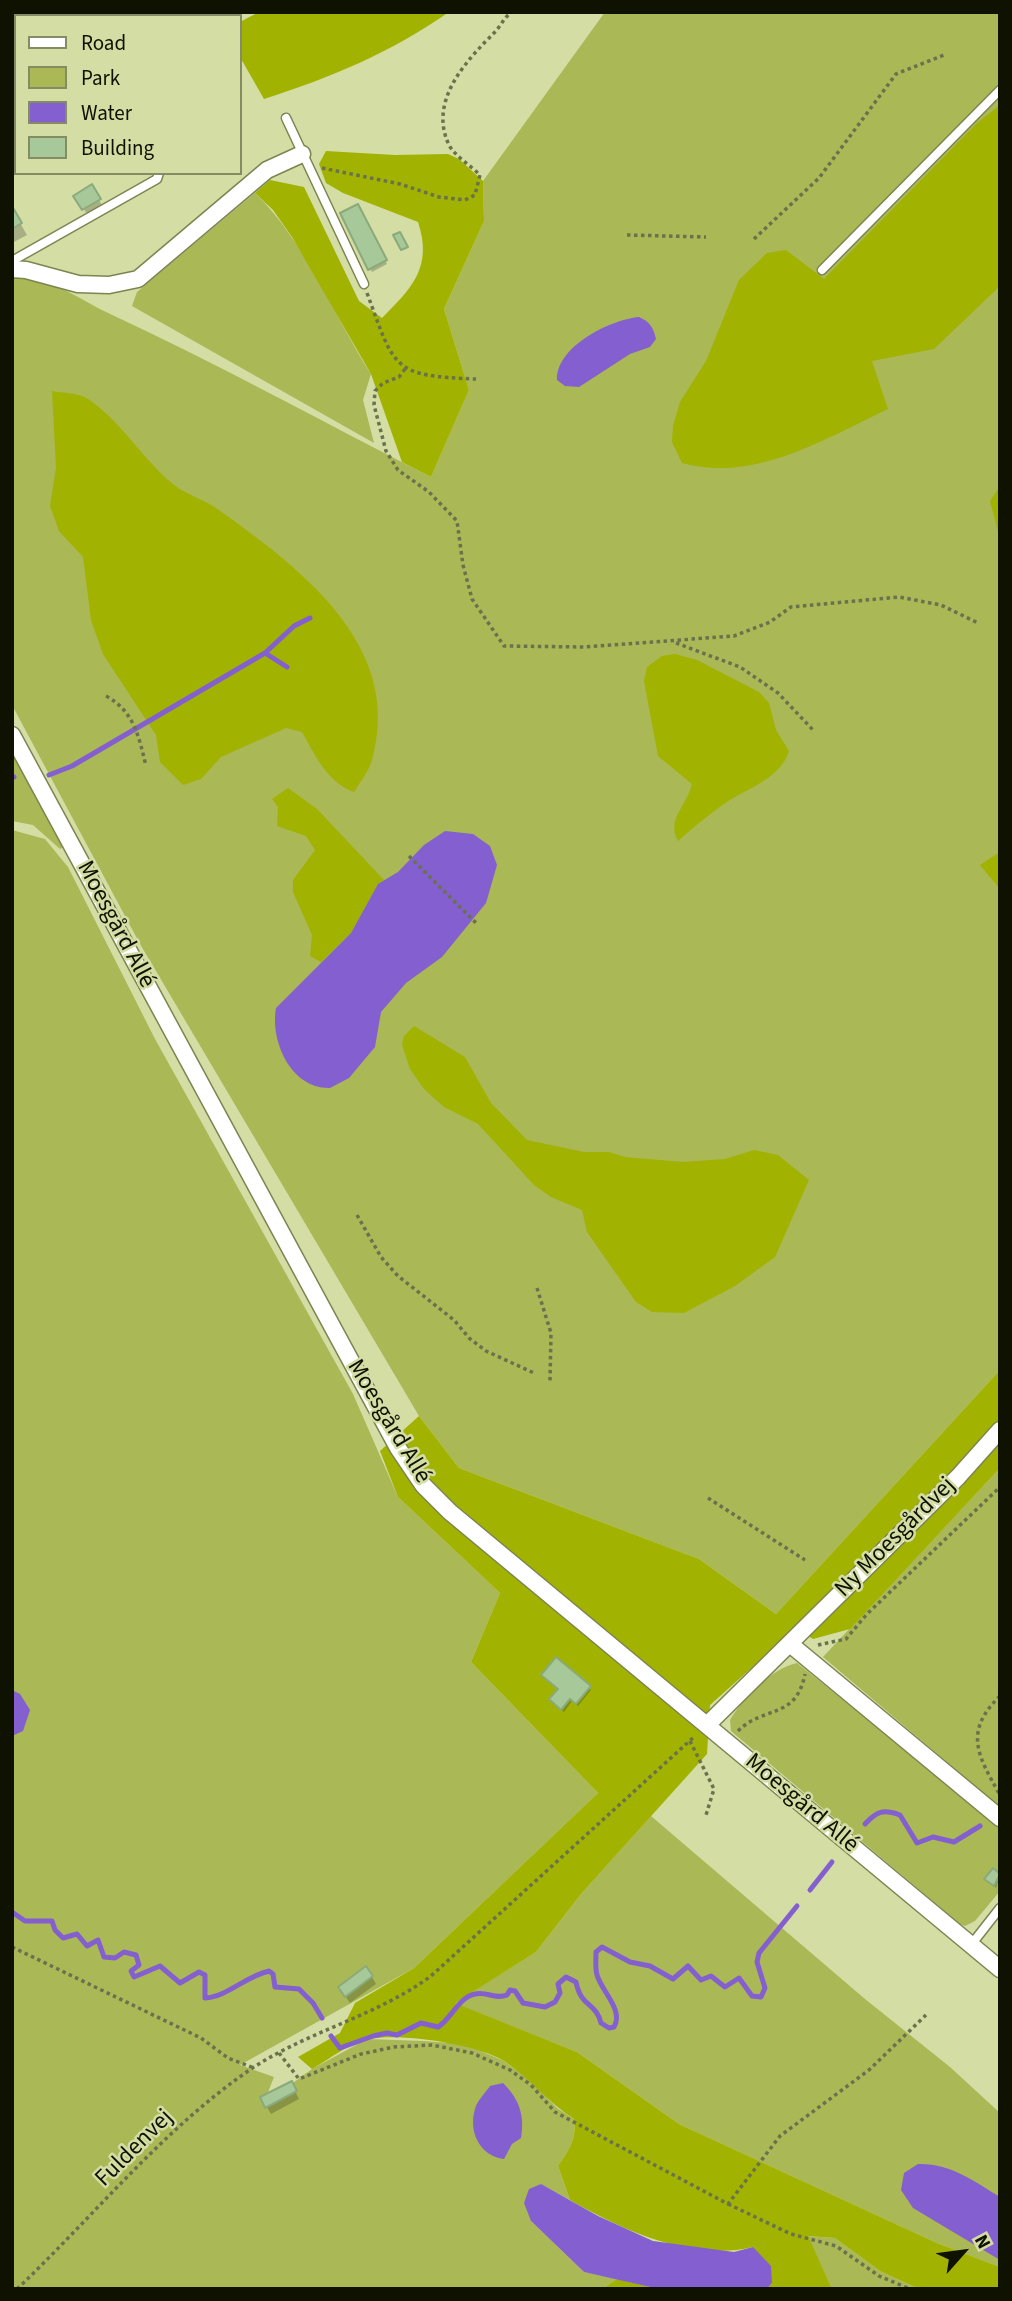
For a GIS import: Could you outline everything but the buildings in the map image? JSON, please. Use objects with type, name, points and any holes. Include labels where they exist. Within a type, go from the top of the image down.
[{"type":"street","points":[[12,269],[26,270],[78,284],[109,285],[138,279],[267,170],[304,159]]},
{"type":"street","name":"Moesgård Allé","points":[[12,735],[398,1448],[423,1485],[450,1512],[1000,1969]]},
{"type":"street","name":"Ny Moesgårdvej","points":[[707,1725],[958,1477],[1000,1430]]},
{"type":"street","points":[[790,1644],[1000,1818]]},
{"type":"lane","points":[[822,270],[1000,90]]},
{"type":"lane","points":[[286,118],[364,284]]},
{"type":"lane","points":[[12,261],[157,179],[158,175]]},
{"type":"lane","points":[[971,1945],[1000,1909]]},
{"type":"path","points":[[304,159],[439,197],[465,200],[475,195],[480,174],[450,148],[444,130],[445,101],[456,77],[476,48],[512,12]]},
{"type":"path","points":[[754,239],[819,178],[896,74],[944,55]]},
{"type":"path","points":[[626,235],[706,237]]},
{"type":"path","points":[[364,284],[385,341],[405,369],[429,376],[476,379]]},
{"type":"path","points":[[405,369],[399,377],[383,383],[375,391],[374,405],[386,451],[398,470],[429,492],[457,521],[463,565],[472,599],[504,646],[571,647],[734,636],[770,622],[791,607],[899,597],[941,605],[978,623]]},
{"type":"path","points":[[674,642],[740,667],[778,694],[813,730]]},
{"type":"path","points":[[106,696],[121,704],[133,723],[146,766]]},
{"type":"path","points":[[409,856],[478,925]]},
{"type":"path","points":[[357,1215],[382,1257],[398,1276],[454,1320],[486,1351],[534,1373]]},
{"type":"path","points":[[537,1288],[551,1333],[550,1381]]},
{"type":"path","points":[[727,1742],[748,1721],[772,1714],[792,1703],[801,1691],[805,1656],[823,1643],[846,1639],[867,1614],[1000,1487]]},
{"type":"path","points":[[708,1498],[805,1560]]},
{"type":"path","points":[[1000,1696],[984,1713],[976,1733],[980,1760],[1000,1795]]},
{"type":"path","name":"Fuldenvej","points":[[18,2289],[188,2120],[254,2068],[279,2053],[395,2000],[431,1976],[707,1725]]},
{"type":"path","points":[[690,1741],[714,1788],[706,1815]]},
{"type":"path","points":[[12,1947],[201,2038],[228,2058],[254,2068]]},
{"type":"path","points":[[727,2204],[780,2136],[869,2070],[926,2015]]},
{"type":"path","points":[[279,2053],[299,2079],[361,2054],[394,2047],[432,2046],[489,2058],[531,2085],[555,2112],[727,2204],[791,2234],[836,2246],[879,2276],[909,2289]]},
{"type":"green space","points":[[12,12],[98,12],[14,14],[12,48]]},
{"type":"green space","points":[[259,12],[449,12],[405,40],[360,63],[264,99],[242,60],[242,21]]},
{"type":"green space","points":[[605,12],[1000,12],[1000,1370],[776,1614],[699,1559],[459,1468],[419,1416],[140,944],[12,705],[12,276],[36,279],[60,288],[431,477],[469,390],[444,309],[484,221],[483,181]]},
{"type":"green space","points":[[1000,105],[1000,286],[934,349],[872,361],[888,409],[814,445],[762,463],[709,468],[682,463],[672,442],[673,426],[680,402],[706,361],[739,280],[767,253],[786,250],[824,279],[977,123]]},
{"type":"green space","points":[[326,151],[395,155],[448,154],[459,159],[483,181],[484,221],[444,309],[469,390],[431,477],[402,462],[371,374],[292,237],[273,210],[255,193],[270,180],[304,187],[359,301],[382,318],[417,276],[423,252],[418,222],[343,193],[326,183],[319,164]]},
{"type":"green space","points":[[255,193],[273,212],[304,256],[371,374],[363,400],[374,443],[132,306],[137,292]]},
{"type":"green space","points":[[52,391],[80,396],[100,408],[174,485],[216,508],[247,531],[310,583],[337,612],[358,645],[373,680],[378,718],[372,760],[354,792],[329,775],[302,732],[286,728],[221,757],[201,779],[183,785],[160,762],[156,735],[103,654],[91,620],[83,557],[59,531],[50,506],[56,468]]},
{"type":"green space","points":[[1000,486],[1000,539],[990,501]]},
{"type":"green space","points":[[675,654],[697,660],[759,692],[769,703],[776,730],[789,751],[770,777],[721,806],[678,841],[674,826],[692,784],[658,756],[644,681],[647,667],[662,656]]},
{"type":"green space","points":[[12,753],[64,847],[60,849],[33,825],[12,821]]},
{"type":"green space","points":[[288,788],[317,809],[384,880],[378,884],[351,933],[321,962],[310,956],[312,935],[293,892],[293,880],[315,850],[306,836],[277,826],[278,807],[272,799]]},
{"type":"green space","points":[[12,830],[45,839],[68,867],[155,1039],[353,1394],[398,1497],[500,1593],[471,1662],[598,1793],[414,1968],[240,2065],[274,2077],[263,2105],[312,2069],[367,2039],[464,2044],[502,2060],[528,2078],[557,2108],[574,2119],[573,2138],[558,2166],[570,2200],[540,2184],[531,2221],[584,2272],[617,2279],[602,2289],[12,2289]]},
{"type":"green space","points":[[1000,852],[1000,889],[980,865]]},
{"type":"green space","points":[[414,1026],[465,1057],[491,1103],[527,1140],[584,1152],[609,1152],[625,1157],[683,1162],[725,1159],[754,1150],[778,1155],[809,1180],[775,1257],[735,1286],[684,1313],[652,1312],[636,1302],[587,1232],[582,1210],[551,1197],[534,1185],[478,1124],[444,1107],[424,1089],[410,1069],[402,1045],[404,1036]]},
{"type":"green space","points":[[1000,1370],[1000,1468],[850,1629],[813,1639],[796,1628],[710,1705],[707,1754],[581,1894],[536,1952],[455,2003],[577,2052],[679,2124],[937,2243],[1000,2267],[1000,2289],[919,2289],[880,2271],[835,2238],[808,2236],[832,2289],[767,2289],[772,2283],[753,2247],[730,2251],[682,2247],[635,2232],[570,2200],[558,2166],[573,2138],[574,2119],[522,2075],[492,2055],[438,2041],[383,2038],[369,2039],[347,2047],[312,2069],[298,2057],[340,2033],[355,2003],[414,1968],[598,1793],[471,1662],[500,1593],[398,1497],[380,1451],[419,1416],[459,1468],[699,1559],[776,1614]]},
{"type":"green space","points":[[1000,1468],[1000,1807],[823,1657]]},
{"type":"green space","points":[[797,1663],[1000,1826],[1000,1891],[975,1921],[965,1926],[960,1924],[731,1731],[730,1720],[750,1694],[768,1677]]},
{"type":"green space","points":[[651,1816],[865,1999],[950,2067],[1000,2113],[1000,2267],[937,2243],[679,2124],[577,2052],[454,2003],[536,1952],[581,1894]]},
{"type":"green space","points":[[807,2236],[835,2238],[880,2271],[919,2289],[832,2289]]},
{"type":"green space","points":[[617,2279],[659,2289],[602,2289]]},
{"type":"water","points":[[639,317],[654,331],[656,339],[650,347],[630,354],[579,387],[565,386],[557,380],[565,357],[586,337],[613,323]]},
{"type":"water","points":[[445,831],[473,834],[490,846],[497,865],[486,903],[442,957],[406,983],[381,1012],[375,1047],[349,1078],[330,1088],[304,1081],[286,1061],[280,1048],[276,1035],[276,1008],[351,933],[378,884],[398,872],[424,845]]},
{"type":"water","points":[[12,1690],[20,1694],[30,1710],[23,1731],[12,1736]]},
{"type":"water","points":[[503,2083],[517,2101],[522,2122],[521,2138],[512,2144],[504,2159],[482,2148],[473,2126],[479,2100],[490,2086]]},
{"type":"water","points":[[918,2164],[941,2166],[951,2170],[1000,2197],[1000,2260],[913,2208],[901,2190],[904,2173]]},
{"type":"water","points":[[541,2184],[598,2216],[653,2241],[734,2252],[753,2247],[771,2266],[772,2283],[767,2289],[659,2289],[584,2272],[531,2221],[524,2203],[529,2189]]},
{"type":"waterway","points":[[49,775],[72,766],[265,653],[294,626],[310,618]]},
{"type":"waterway","points":[[265,653],[287,667]]},
{"type":"waterway","points":[[865,1824],[881,1812],[900,1815],[917,1843],[933,1837],[954,1842],[980,1826]]},
{"type":"waterway","points":[[810,1890],[832,1862]]},
{"type":"waterway","points":[[331,2036],[340,2048],[373,2036],[387,2033],[397,2035],[421,2023],[438,2027],[464,1999],[479,1993],[503,1996],[510,1990],[515,1991],[523,2003],[545,2007],[555,2002],[560,1993],[558,1984],[566,1977],[576,1982],[581,1996],[596,2011],[601,2023],[609,2028],[614,2027],[616,2014],[596,1972],[596,1952],[602,1947],[630,1962],[650,1966],[673,1979],[688,1966],[701,1980],[711,1976],[725,1987],[739,1978],[752,1996],[761,1997],[765,1988],[757,1962],[759,1953],[797,1906]]},
{"type":"waterway","points":[[12,1912],[25,1921],[52,1921],[55,1930],[63,1938],[77,1934],[87,1946],[98,1940],[104,1957],[115,1958],[124,1952],[136,1955],[139,1965],[131,1971],[134,1977],[160,1966],[180,1983],[199,1972],[205,1975],[205,1998],[221,1994],[269,1971],[273,1974],[275,1987],[299,1989],[313,2003],[322,2018]]}]
